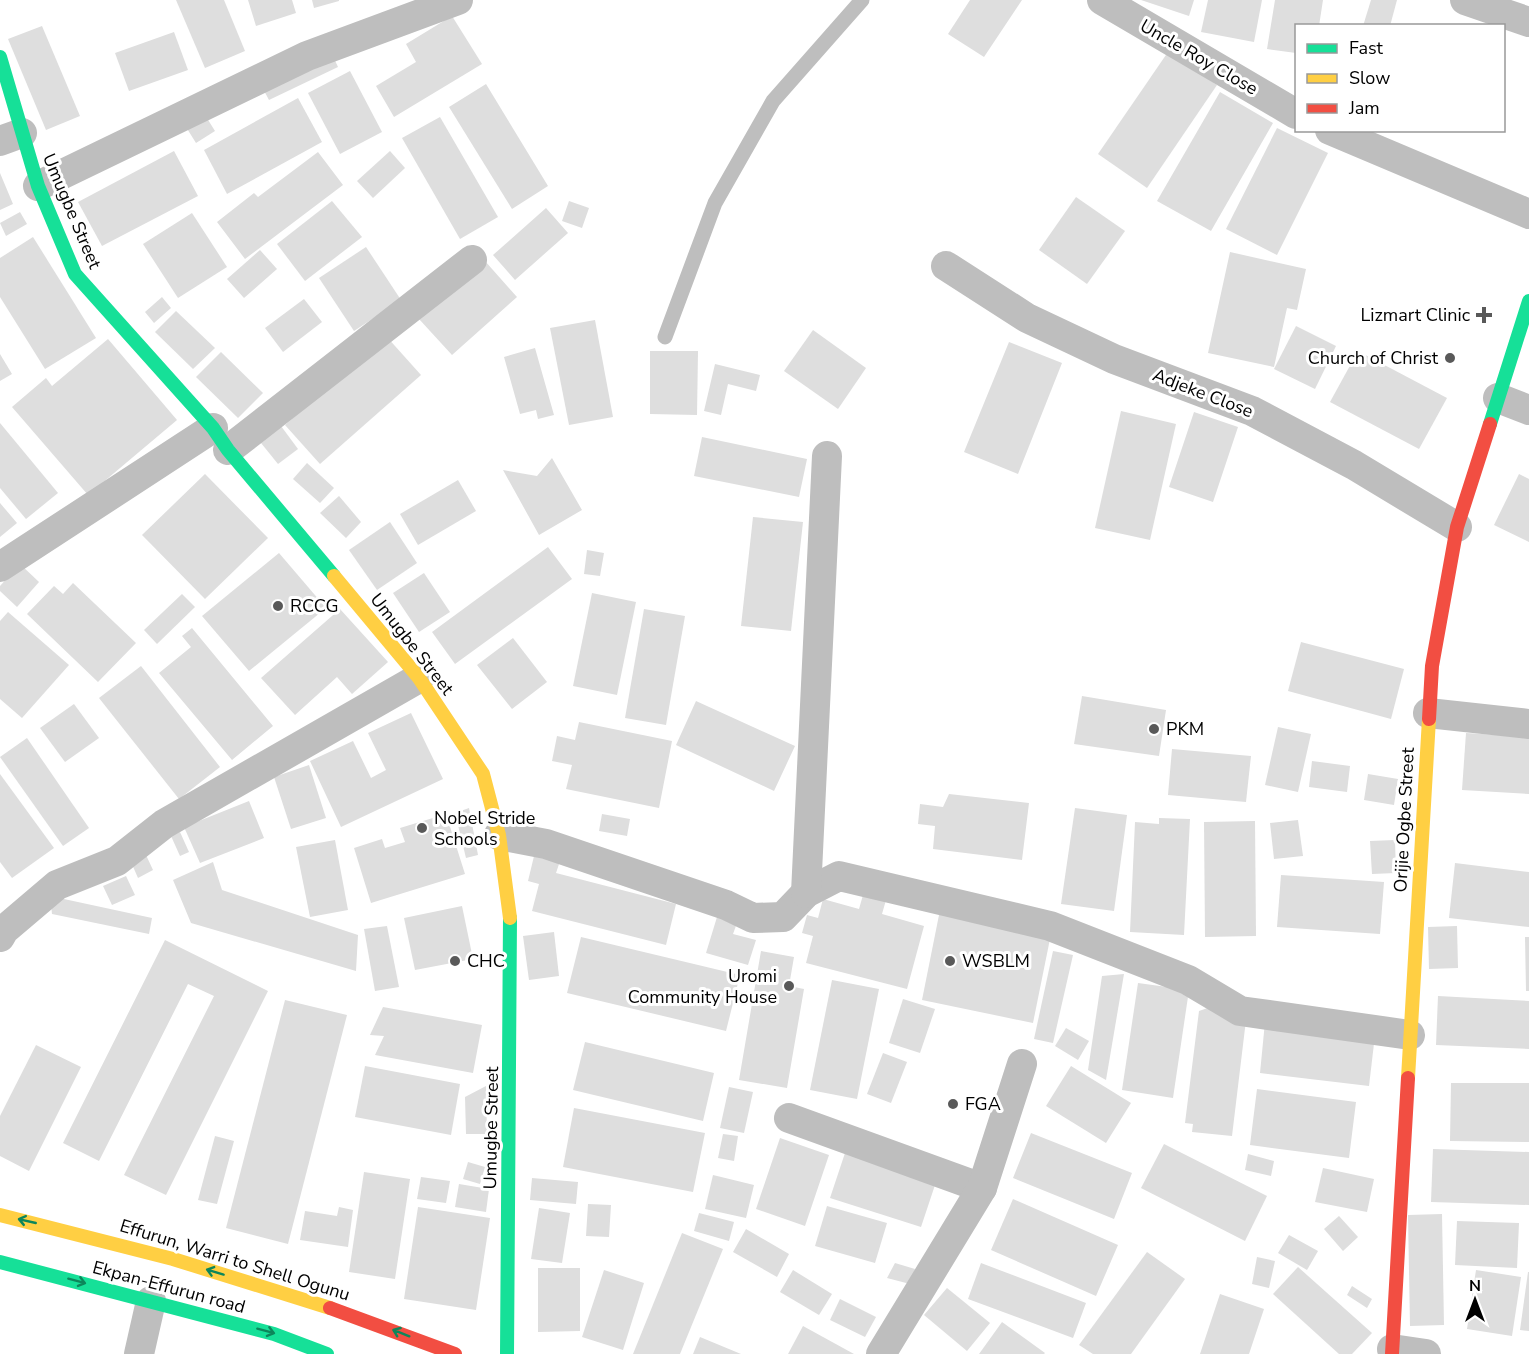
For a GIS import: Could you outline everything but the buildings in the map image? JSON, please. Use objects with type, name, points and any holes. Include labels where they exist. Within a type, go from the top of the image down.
[{"type":"street","points":[[38,186],[307,56],[458,0]]},
{"type":"street","name":"Uncle Roy Close","points":[[1102,0],[1295,113]]},
{"type":"street","points":[[1465,0],[1529,22]]},
{"type":"street","name":"Umugbe Street","points":[[0,57],[11,137],[38,186],[75,274],[221,439],[419,678],[483,774],[499,835],[512,931],[507,1354]]},
{"type":"street","points":[[1335,132],[1529,214]]},
{"type":"street","points":[[0,567],[221,439],[472,260]]},
{"type":"street","name":"Adjeke Close","points":[[946,266],[1027,318],[1114,359],[1252,411],[1354,465],[1457,526]]},
{"type":"street","name":"Orijie Ogbe Street","points":[[1392,1351],[1432,666],[1457,526],[1529,301]]},
{"type":"street","points":[[1498,398],[1529,410]]},
{"type":"street","points":[[806,893],[827,456]]},
{"type":"street","points":[[0,937],[4,930],[57,885],[117,861],[164,824],[419,678]]},
{"type":"street","points":[[1428,713],[1529,724]]},
{"type":"street","points":[[499,835],[546,844],[726,905],[753,918],[783,917],[806,893],[839,876],[850,878],[1050,926],[1188,980],[1240,1011],[1410,1035]]},
{"type":"street","points":[[881,1354],[982,1188],[1022,1064]]},
{"type":"street","points":[[789,1118],[982,1188]]},
{"type":"street","name":"Effurun, Warri to Shell Ogunu","points":[[0,1215],[135,1247],[363,1318],[455,1354]]},
{"type":"street","name":"Ekpan-Effurun road","points":[[0,1262],[274,1334],[327,1354]]},
{"type":"street","points":[[139,1354],[151,1301]]},
{"type":"street","points":[[1392,1351],[1426,1354]]},
{"type":"lane","points":[[665,337],[715,203],[773,101],[862,0]]},
{"type":"traffic: fast","points":[[0,57],[38,186],[75,274],[213,428],[228,450],[334,576]]},
{"type":"traffic: fast","points":[[1490,424],[1529,301]]},
{"type":"traffic: fast","points":[[507,1354],[510,918]]},
{"type":"traffic: fast","points":[[0,1262],[274,1334],[327,1354]]},
{"type":"traffic: slow","points":[[334,576],[419,678],[483,774],[499,835],[510,918]]},
{"type":"traffic: slow","points":[[1408,1078],[1429,719]]},
{"type":"traffic: slow","points":[[0,1215],[173,1259],[330,1308]]},
{"type":"traffic: jam","points":[[1429,719],[1432,666],[1457,527],[1490,424]]},
{"type":"traffic: jam","points":[[1392,1354],[1408,1078]]},
{"type":"traffic: jam","points":[[330,1308],[455,1354]]},
{"type":"place","name":"Lizmart Clinic","points":[[1484,315]]},
{"type":"place","name":"Church of Christ","points":[[1450,358]]},
{"type":"place","name":"RCCG","points":[[278,606]]},
{"type":"place","name":"PKM","points":[[1154,729]]},
{"type":"place","name":"Nobel Stride Schools","points":[[422,828]]},
{"type":"place","name":"CHC","points":[[455,961]]},
{"type":"place","name":"WSBLM","points":[[950,961]]},
{"type":"place","name":"Uromi Community House","points":[[789,986]]},
{"type":"place","name":"FGA","points":[[953,1104]]}]
